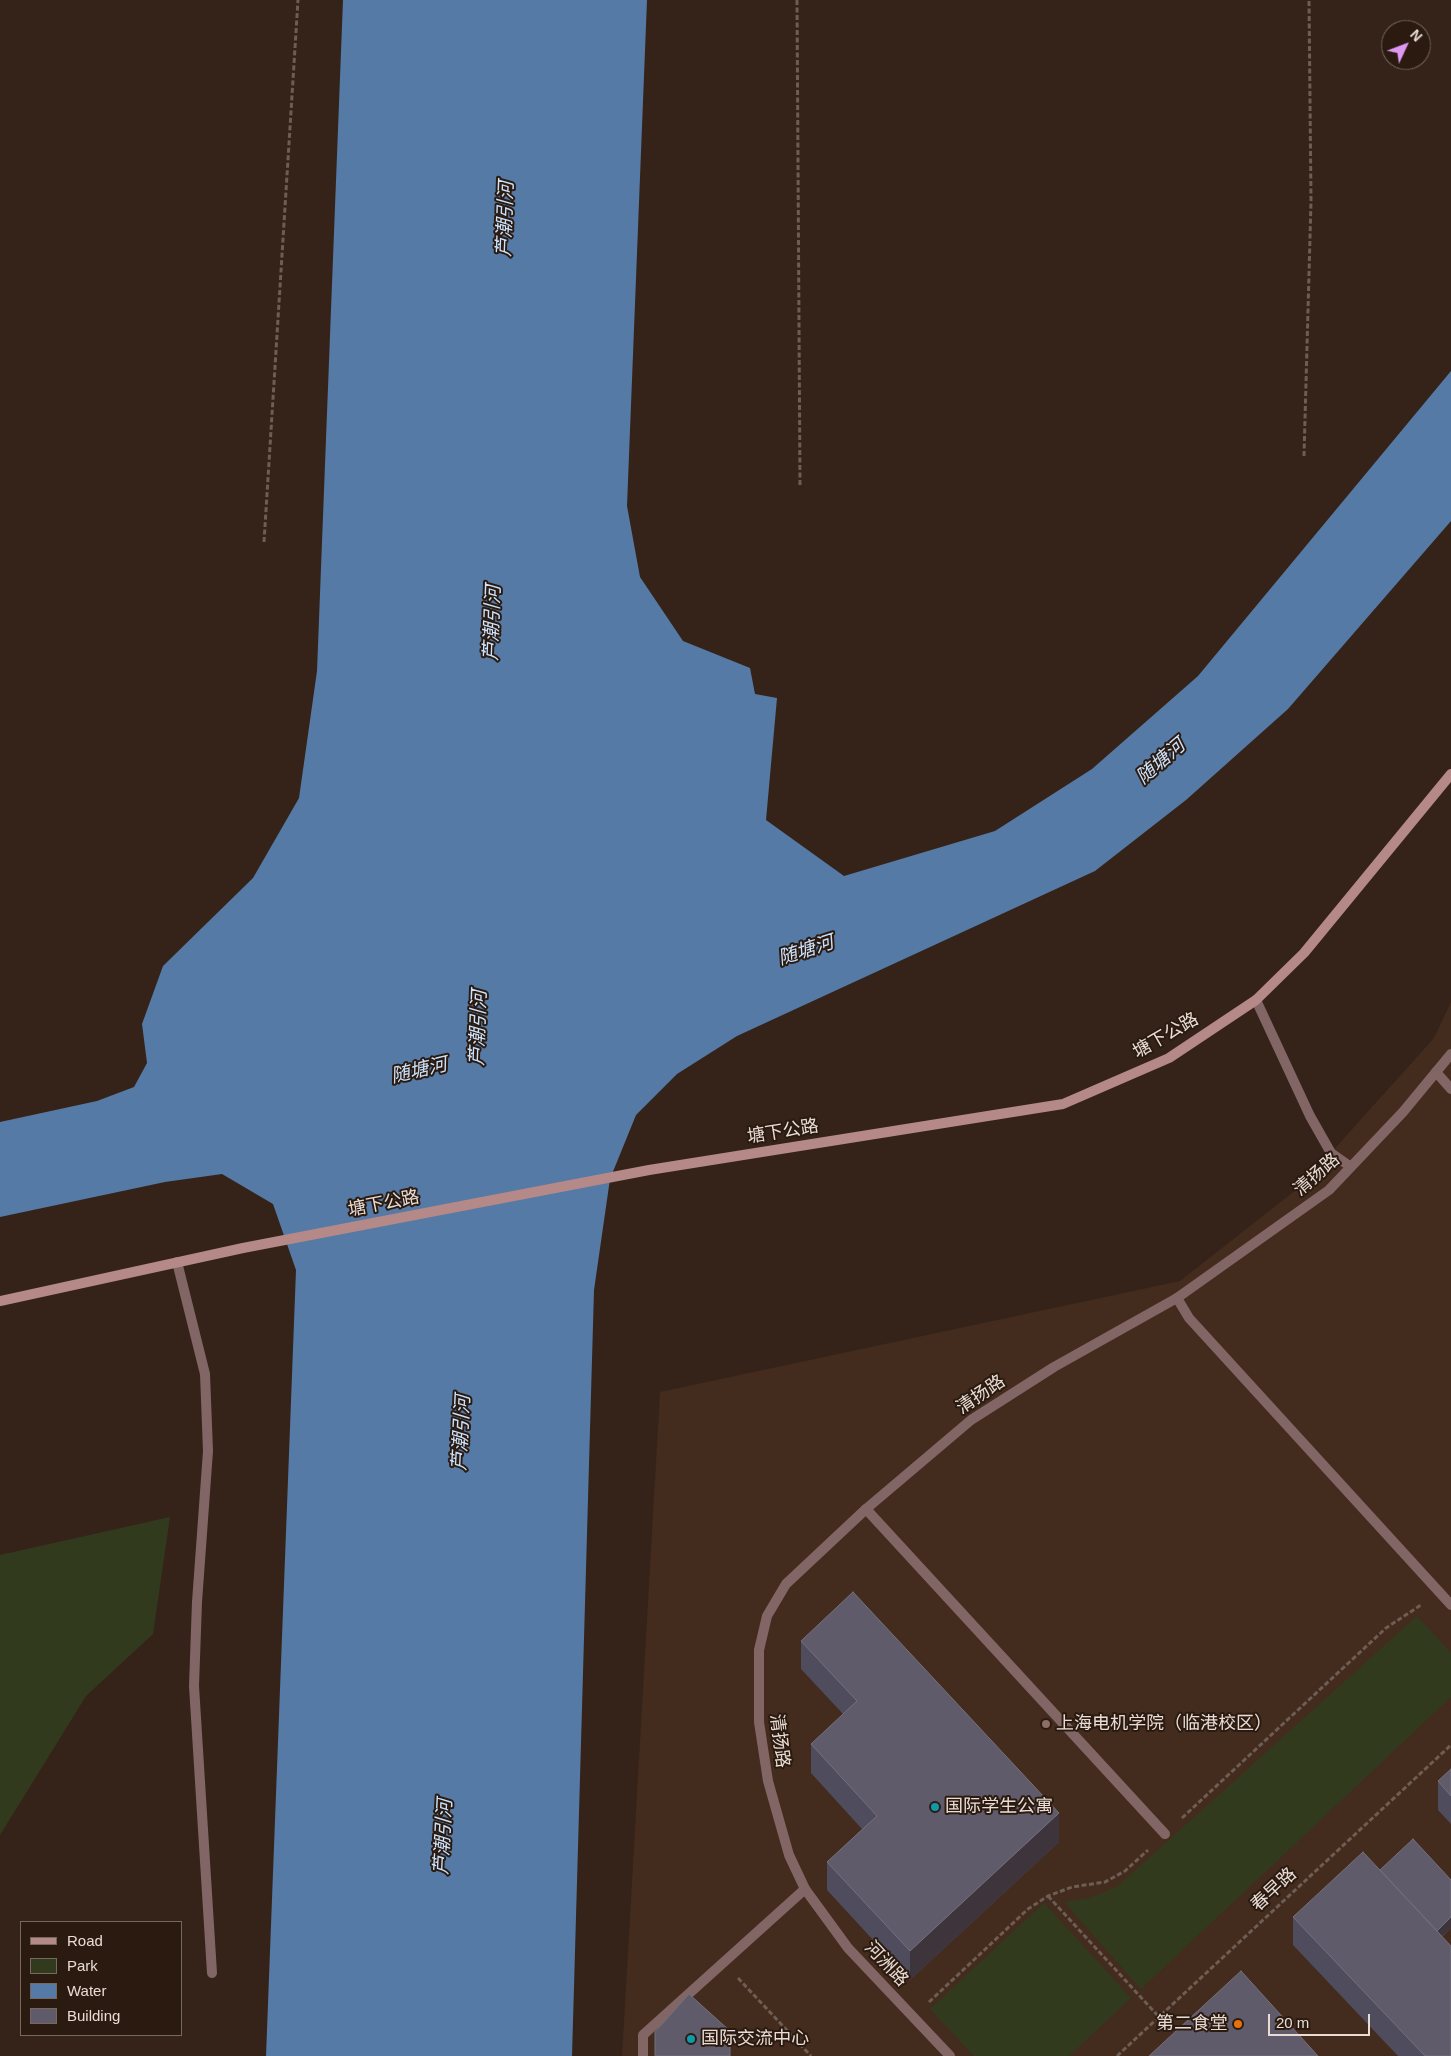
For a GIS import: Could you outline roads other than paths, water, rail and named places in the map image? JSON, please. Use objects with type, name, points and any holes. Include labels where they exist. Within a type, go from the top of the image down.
[{"type":"main road","name":"塘下公路","points":[[0,1301],[243,1248],[649,1170],[1063,1104],[1169,1058],[1256,1000],[1304,953],[1451,774]]},
{"type":"street","points":[[1256,1000],[1310,1116],[1331,1153],[1351,1167]]},
{"type":"street","name":"清扬路","points":[[805,1888],[788,1855],[768,1781],[759,1722],[759,1650],[767,1616],[786,1584],[866,1509],[971,1420],[1054,1367],[1177,1298],[1329,1190],[1403,1112],[1451,1054]]},
{"type":"street","points":[[1436,1072],[1451,1088]]},
{"type":"street","points":[[177,1262],[205,1374],[208,1451],[194,1686],[212,1973]]},
{"type":"street","points":[[1177,1298],[1189,1318],[1451,1605]]},
{"type":"street","points":[[866,1509],[1165,1834]]},
{"type":"street","points":[[643,2056],[643,2035],[805,1888]]},
{"type":"street","name":"河洲路","points":[[805,1888],[848,1948],[950,2056]]},
{"type":"water","points":[[343,0],[647,0],[627,506],[640,577],[683,641],[750,668],[755,694],[777,698],[766,820],[844,876],[995,831],[1092,769],[1198,676],[1451,371],[1451,521],[1288,709],[1186,800],[1095,871],[737,1036],[677,1074],[636,1115],[610,1179],[594,1290],[572,2056],[266,2056],[296,1270],[273,1204],[222,1174],[165,1182],[0,1217],[0,1122],[97,1101],[134,1087],[147,1063],[142,1024],[163,966],[253,878],[299,798],[317,671]]},
{"type":"place","name":"上海电机学院（临港校区）","points":[[1046,1724]]},
{"type":"place","name":"国际学生公寓","points":[[935,1807]]},
{"type":"place","name":"第二食堂","points":[[1238,2024]]},
{"type":"place","name":"国际交流中心","points":[[691,2039]]},
{"type":"water label","name":"芦潮引河","points":[[506,219]]},
{"type":"water label","name":"芦潮引河","points":[[493,623]]},
{"type":"water label","name":"随塘河","points":[[1161,762]]},
{"type":"water label","name":"随塘河","points":[[806,951]]},
{"type":"water label","name":"芦潮引河","points":[[479,1028]]},
{"type":"water label","name":"随塘河","points":[[419,1071]]},
{"type":"water label","name":"芦潮引河","points":[[462,1433]]},
{"type":"water label","name":"芦潮引河","points":[[444,1837]]}]
